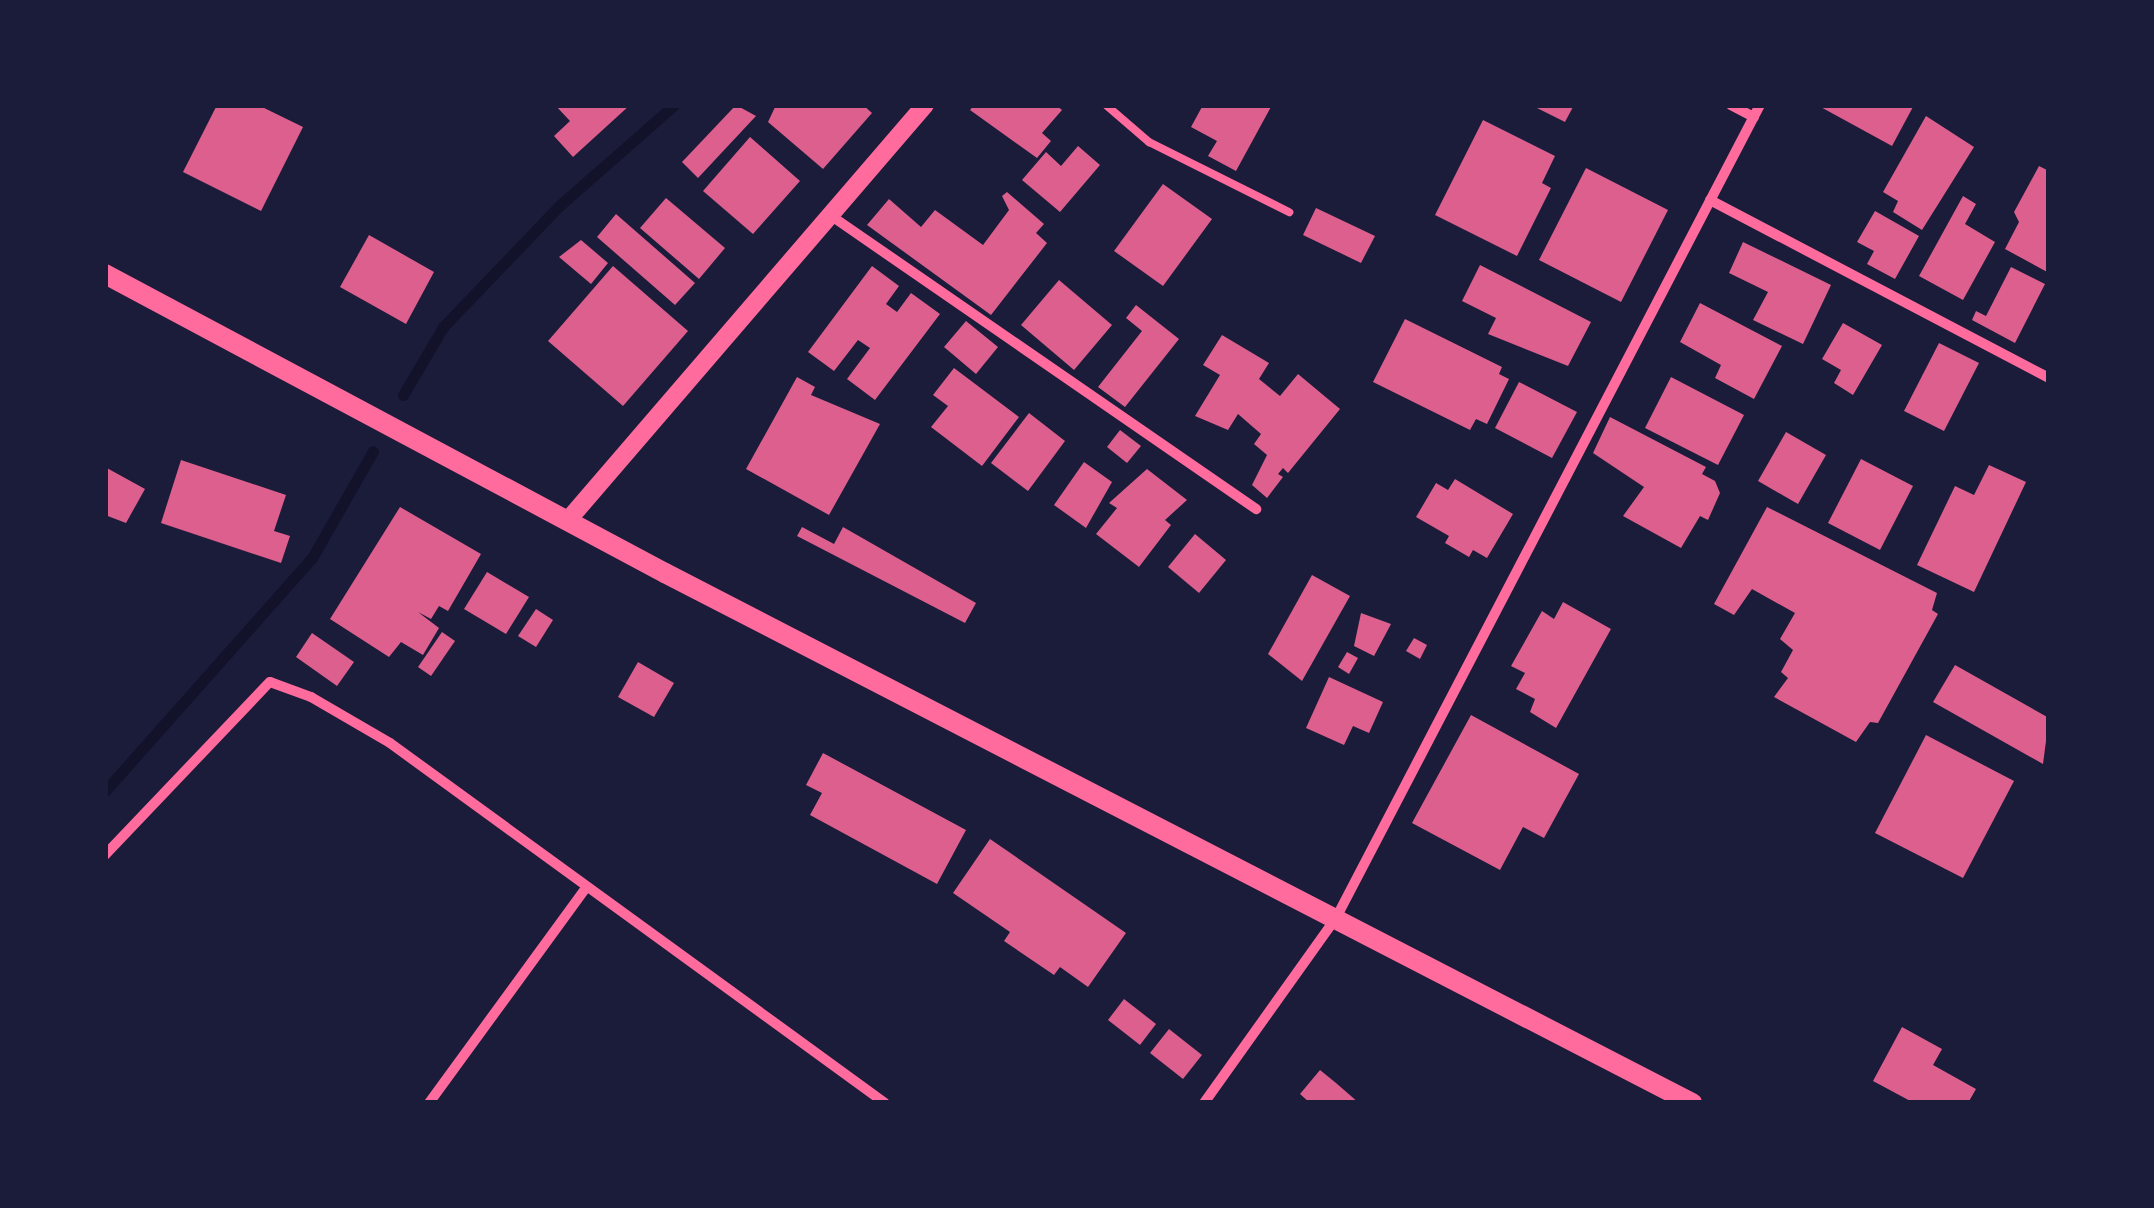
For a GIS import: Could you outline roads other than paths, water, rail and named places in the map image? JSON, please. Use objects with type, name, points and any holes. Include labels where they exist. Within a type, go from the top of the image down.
[{"type":"main road","points":[[105,274],[1692,1103]]},
{"type":"street","points":[[569,519],[925,105]]},
{"type":"street","points":[[1731,105],[1754,118]]},
{"type":"street","points":[[1204,1103],[1336,918],[1760,105]]},
{"type":"street","points":[[1710,200],[2049,378]]},
{"type":"street","points":[[830,215],[1256,509]]},
{"type":"street","points":[[105,855],[270,682],[311,697],[390,743],[885,1103]]},
{"type":"street","points":[[429,1103],[586,888]]},
{"type":"lane","points":[[1106,105],[1148,142],[1289,212]]},
{"type":"waterway","points":[[403,395],[443,327],[559,206],[674,105]]},
{"type":"waterway","points":[[105,791],[312,558],[373,451]]}]
